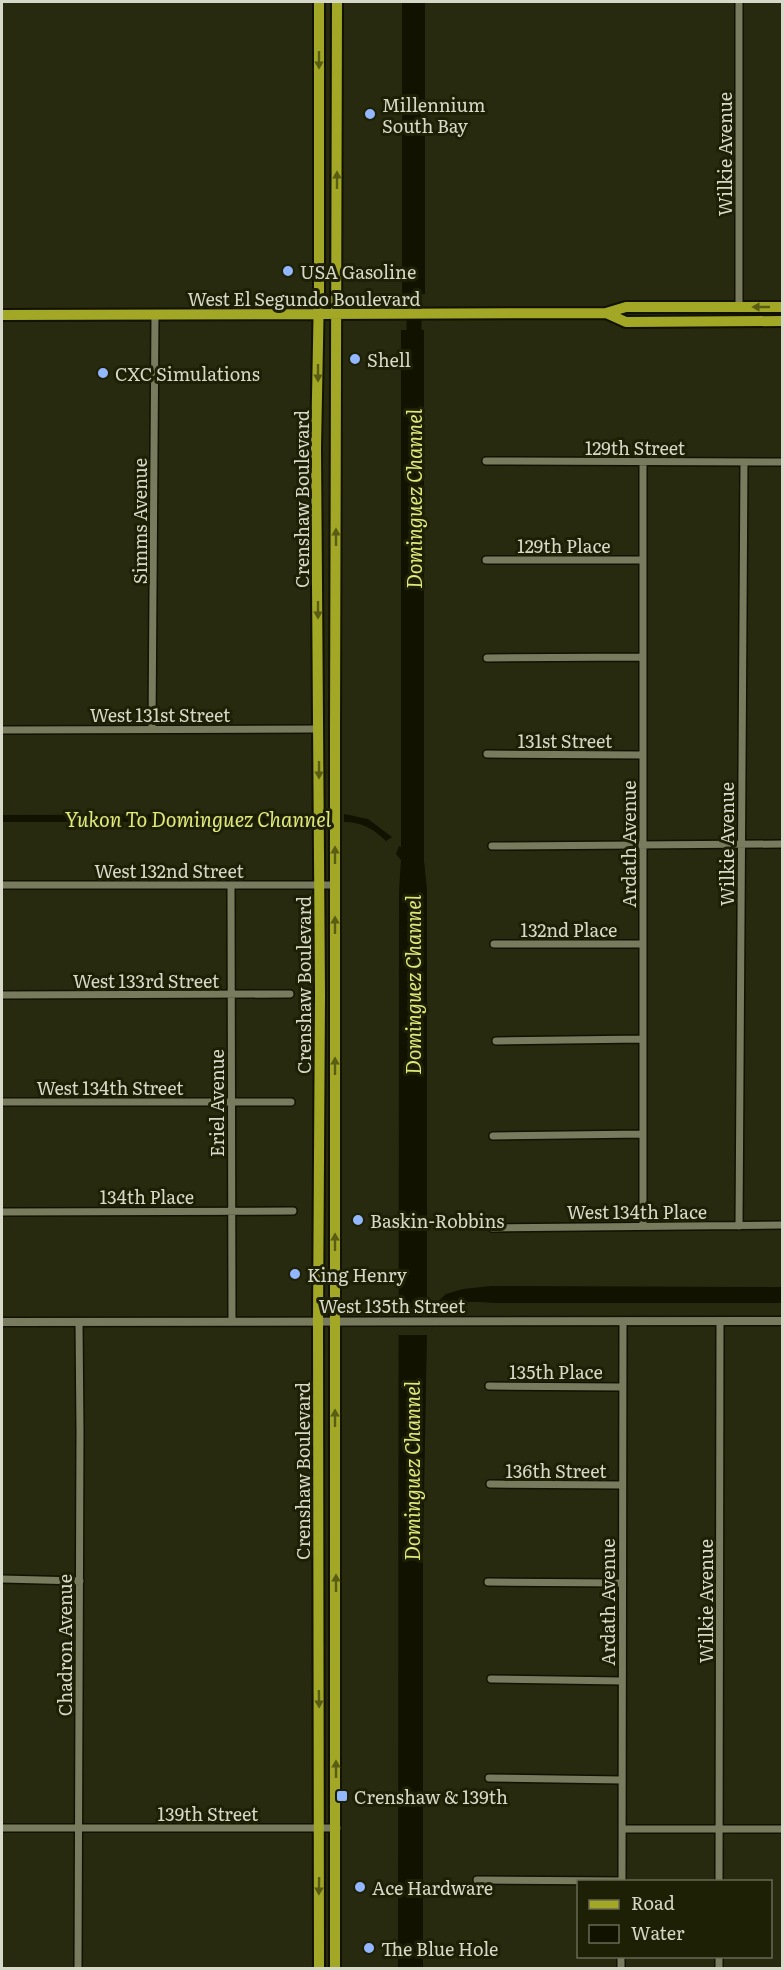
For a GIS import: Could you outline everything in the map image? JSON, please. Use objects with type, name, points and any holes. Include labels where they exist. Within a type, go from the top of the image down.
[{"type":"main road","name":"Crenshaw Boulevard","points":[[319,2],[316,448],[320,885],[319,1968]]},
{"type":"main road","name":"Crenshaw Boulevard","points":[[335,1968],[337,1828],[334,1322],[337,2]]},
{"type":"main road","points":[[606,313],[731,313],[740,307],[783,307]]},
{"type":"main road","name":"West El Segundo Boulevard","points":[[2,315],[606,313],[626,322],[783,321]]},
{"type":"main road","points":[[318,729],[335,729]]},
{"type":"main road","points":[[319,1451],[336,1451]]},
{"type":"main road","points":[[319,1640],[336,1641]]},
{"type":"street","name":"Wilkie Avenue","points":[[739,2],[740,307]]},
{"type":"street","name":"Simms Avenue","points":[[152,728],[155,315]]},
{"type":"street","name":"129th Street","points":[[486,460],[783,462]]},
{"type":"street","name":"Ardath Avenue","points":[[643,462],[643,1226]]},
{"type":"street","name":"Wilkie Avenue","points":[[739,1226],[744,462]]},
{"type":"street","name":"129th Place","points":[[486,560],[643,560]]},
{"type":"street","points":[[488,658],[643,657]]},
{"type":"street","name":"West 131st Street","points":[[2,730],[318,729]]},
{"type":"street","name":"131st Street","points":[[487,754],[643,755]]},
{"type":"street","points":[[492,846],[783,844]]},
{"type":"street","name":"West 132nd Street","points":[[2,885],[336,885]]},
{"type":"street","name":"Eriel Avenue","points":[[231,885],[232,1321]]},
{"type":"street","name":"132nd Place","points":[[494,944],[643,944]]},
{"type":"street","name":"West 133rd Street","points":[[2,995],[290,994]]},
{"type":"street","points":[[496,1041],[643,1039]]},
{"type":"street","name":"West 134th Street","points":[[2,1102],[291,1102]]},
{"type":"street","points":[[493,1136],[643,1134]]},
{"type":"street","name":"134th Place","points":[[2,1212],[293,1211]]},
{"type":"street","name":"West 134th Place","points":[[492,1228],[783,1225]]},
{"type":"street","name":"Wilkie Avenue","points":[[720,1321],[720,1880]]},
{"type":"street","name":"West 135th Street","points":[[2,1322],[783,1321]]},
{"type":"street","name":"Chadron Avenue","points":[[78,1968],[79,1322]]},
{"type":"street","name":"Ardath Avenue","points":[[622,1880],[623,1322]]},
{"type":"street","name":"135th Place","points":[[489,1386],[622,1387]]},
{"type":"street","name":"136th Street","points":[[490,1484],[622,1485]]},
{"type":"street","points":[[2,1579],[7,1581],[80,1581]]},
{"type":"street","points":[[489,1581],[621,1583]]},
{"type":"street","points":[[491,1679],[622,1681]]},
{"type":"street","points":[[489,1778],[621,1780]]},
{"type":"street","name":"139th Street","points":[[2,1828],[337,1828]]},
{"type":"street","points":[[622,1829],[783,1829]]},
{"type":"street","points":[[477,1880],[577,1881]]},
{"type":"water","points":[[402,2],[425,2],[425,294],[402,294]]},
{"type":"water","points":[[401,330],[424,330],[427,1312],[446,1294],[463,1289],[491,1286],[782,1287],[782,1303],[462,1303],[450,1309],[427,1333],[423,1547],[423,1968],[398,1968],[399,891],[401,860],[396,854],[399,846],[401,847]]},
{"type":"water","name":"Yukon To Dominguez Channel","points":[[310,814],[310,822],[2,822],[2,815]]},
{"type":"water","points":[[344,814],[368,819],[392,837],[386,841],[367,827],[344,822]]},
{"type":"pier","points":[[436,1302],[436,1309],[449,1309],[430,1335],[398,1335],[398,1309],[429,1309]]},
{"type":"waterway","name":"Dominguez Channel","points":[[414,274],[414,349]]},
{"type":"place","name":"Millennium South Bay","points":[[370,114]]},
{"type":"place","name":"USA Gasoline","points":[[288,271]]},
{"type":"place","name":"Shell","points":[[355,359]]},
{"type":"place","name":"CXC Simulations","points":[[103,373]]},
{"type":"place","name":"Baskin-Robbins","points":[[358,1220]]},
{"type":"place","name":"King Henry","points":[[295,1274]]},
{"type":"place","name":"Crenshaw & 139th","points":[[342,1796]]},
{"type":"place","name":"Ace Hardware","points":[[360,1887]]},
{"type":"place","name":"The Blue Hole","points":[[369,1948]]}]
